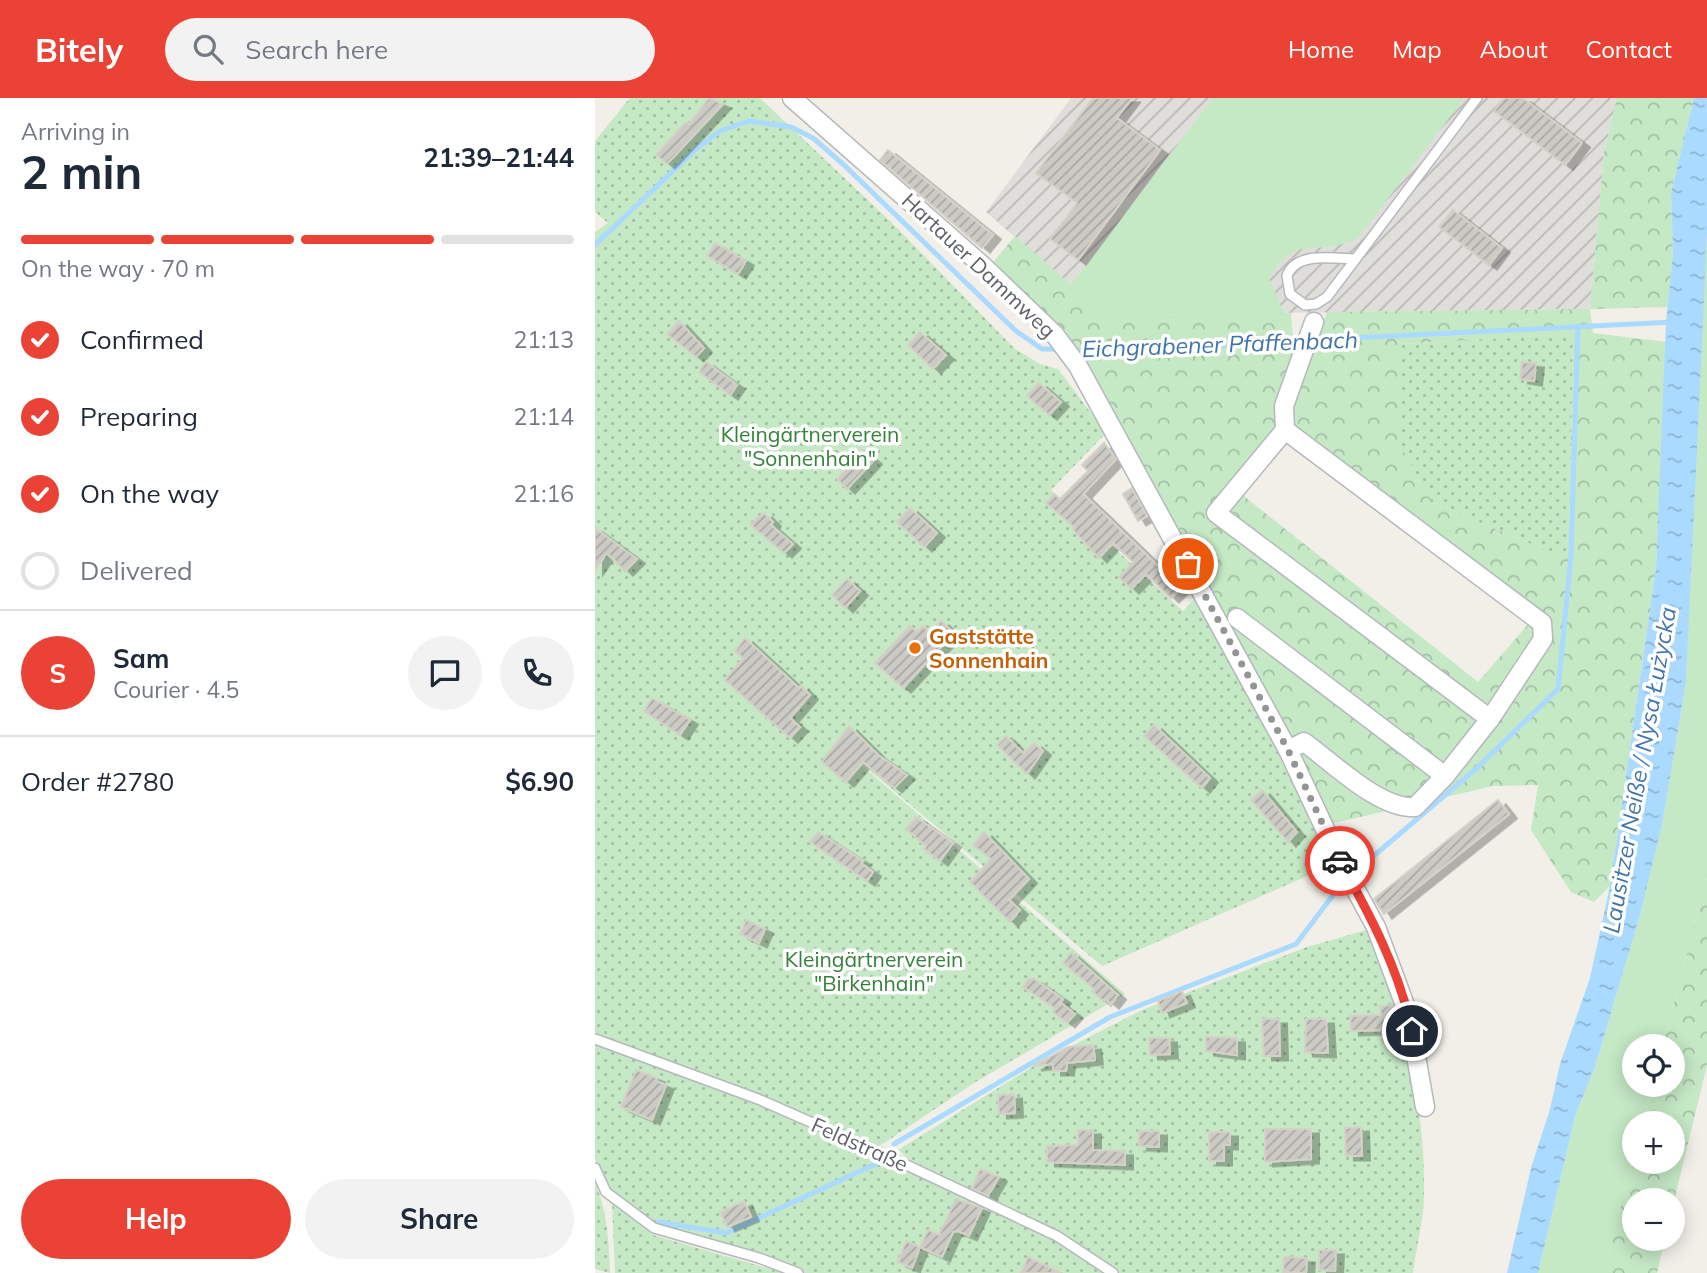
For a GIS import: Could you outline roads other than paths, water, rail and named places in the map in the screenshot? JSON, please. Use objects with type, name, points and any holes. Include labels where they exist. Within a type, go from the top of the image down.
[{"type":"street","name":"Hartauer Dammweg","points":[[792,98],[943,229],[1058,339],[1074,360],[1288,750],[1348,877],[1376,927],[1395,972],[1409,1016],[1425,1107]]},
{"type":"street","points":[[1314,322],[1284,406],[1285,429],[1216,513],[1490,719]]},
{"type":"street","points":[[1285,429],[1542,623],[1543,639],[1490,719],[1445,776],[1415,807],[1403,808],[1385,802],[1304,742],[1288,750]]},
{"type":"street","points":[[1237,618],[1445,776]]},
{"type":"lane","points":[[1353,259],[1306,260],[1295,264],[1287,276],[1290,295],[1305,305],[1316,304],[1327,297],[1353,259],[1477,98]]},
{"type":"lane","name":"Feldstraße","points":[[595,1039],[758,1099],[891,1157],[1057,1236],[1113,1273]]},
{"type":"lane","points":[[595,1168],[606,1192],[654,1228],[759,1258],[798,1273]]},
{"type":"water","name":"Lausitzer Neiße / Nysa Łużycka","points":[[1694,98],[1707,98],[1707,234],[1686,682],[1662,825],[1640,915],[1595,1067],[1576,1113],[1538,1273],[1507,1273],[1531,1168],[1550,1109],[1560,1064],[1590,978],[1610,886],[1656,568],[1666,322],[1673,253],[1671,193]]},
{"type":"waterway","name":"Eichgrabener Pfaffenbach","points":[[595,245],[696,149],[720,131],[749,121],[791,127],[813,138],[844,165],[1016,331],[1042,349],[1061,349]]},
{"type":"waterway","name":"Eichgrabener Pfaffenbach","points":[[1312,340],[1673,322]]},
{"type":"waterway","points":[[894,1144],[1110,1017],[1296,944],[1343,882],[1477,768],[1558,689],[1571,556],[1578,326]]},
{"type":"waterway","name":"Eichgrabener Pfaffenbach","points":[[1071,350],[1121,352],[1302,341]]},
{"type":"waterway","points":[[659,1222],[726,1233],[880,1162]]},
{"type":"place","name":"Gaststätte Sonnenhain","points":[[915,648]]},
{"type":"park label","name":"Kleingärtnerverein \"Sonnenhain\"","points":[[810,446]]},
{"type":"park label","name":"Kleingärtnerverein \"Birkenhain\"","points":[[874,971]]}]
